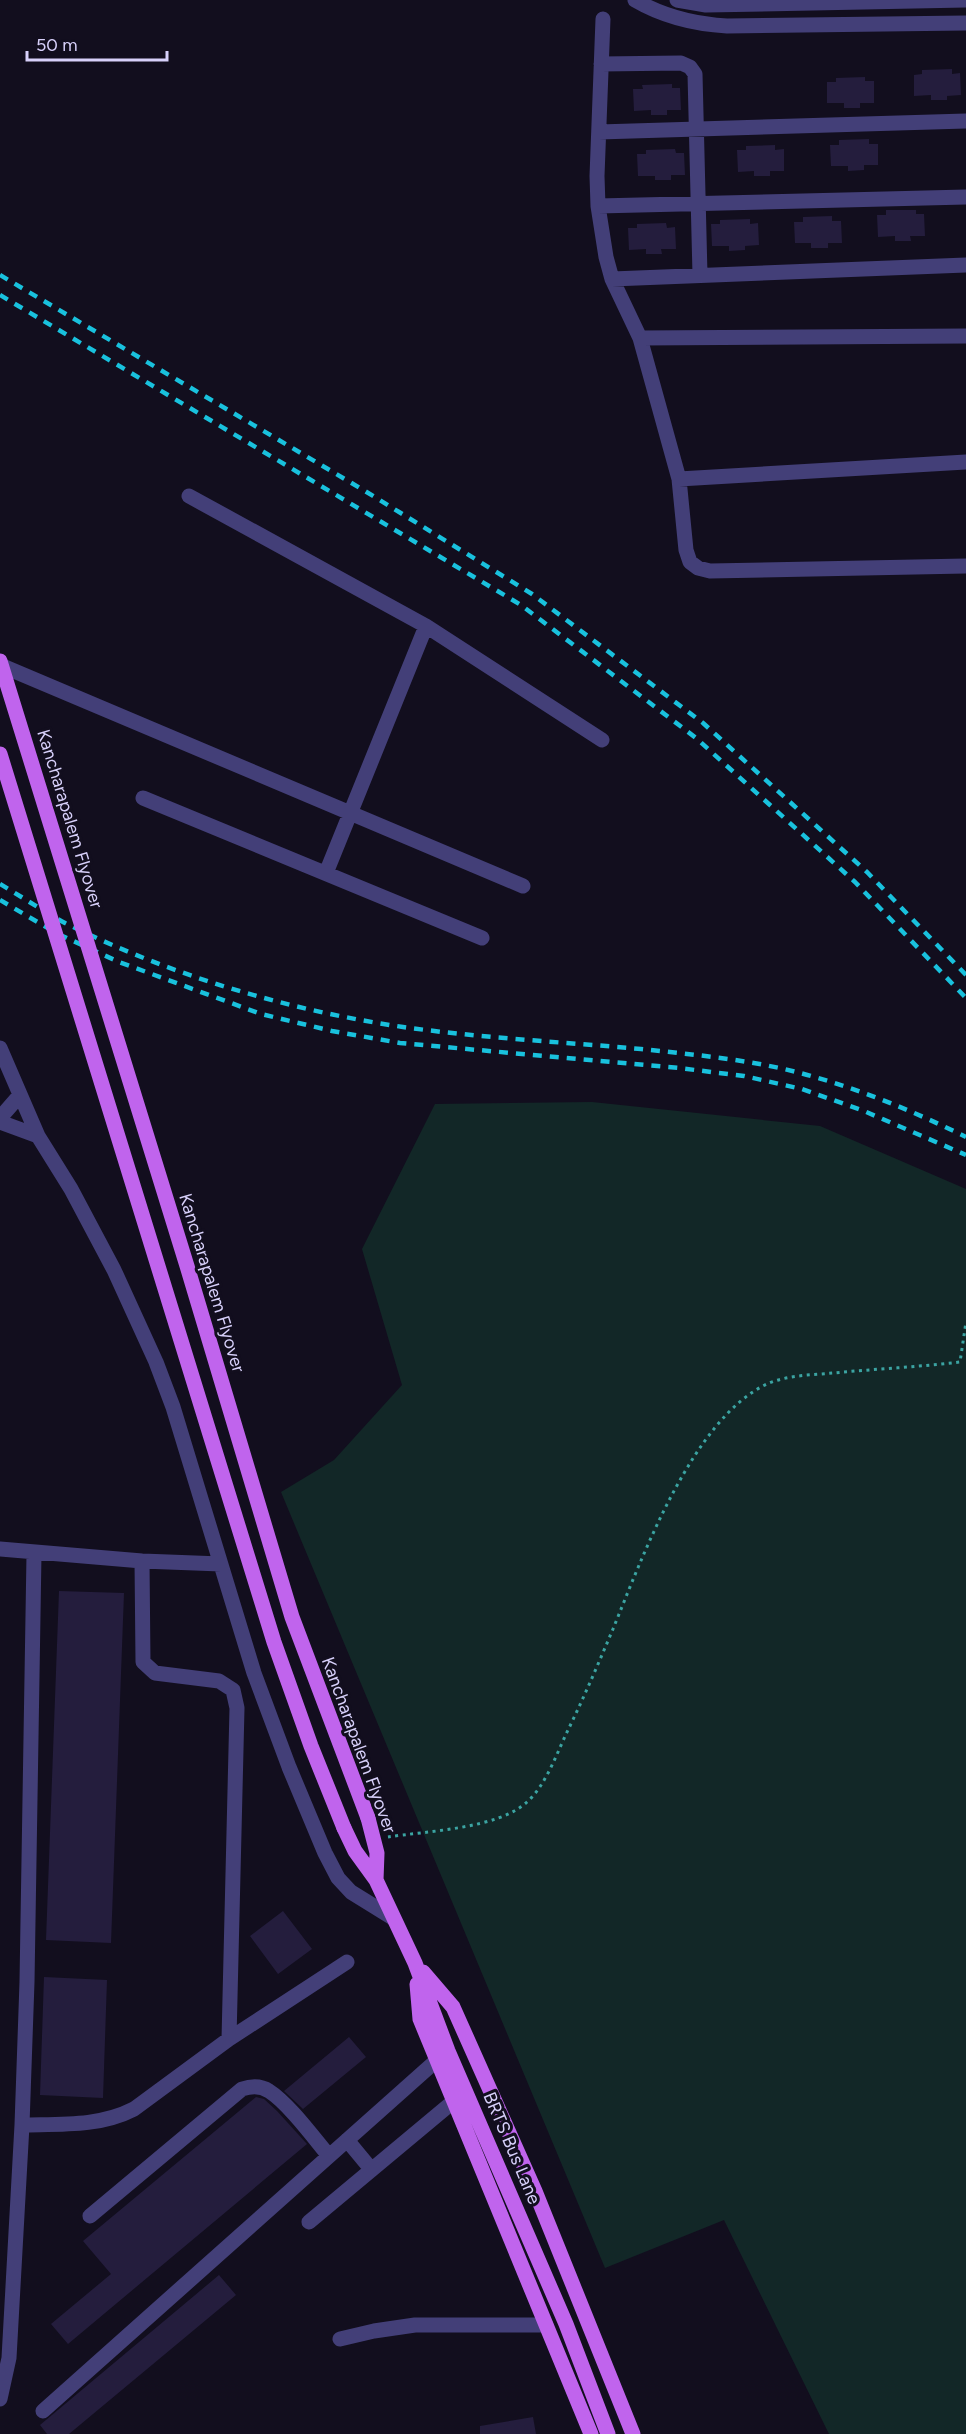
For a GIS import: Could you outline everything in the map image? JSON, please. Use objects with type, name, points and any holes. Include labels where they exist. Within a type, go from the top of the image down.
[{"type":"main road","name":"Kancharapalem Flyover","points":[[0,663],[187,1266],[292,1617],[368,1818],[378,1865],[376,1880]]},
{"type":"main road","points":[[0,754],[274,1642],[310,1746],[344,1828],[364,1866],[376,1880]]},
{"type":"main road","name":"BRTS Bus Lane","points":[[376,1880],[415,1963],[448,2050],[566,2324],[608,2434]]},
{"type":"main road","points":[[415,1963],[420,2019],[591,2434]]},
{"type":"main road","points":[[415,1963],[453,2007],[535,2191],[633,2434]]},
{"type":"street","points":[[635,0],[666,15],[696,24],[727,26],[966,23]]},
{"type":"street","points":[[678,0],[706,6],[966,0]]},
{"type":"street","points":[[849,23],[850,1]]},
{"type":"street","points":[[603,19],[598,206],[606,257],[612,279],[640,338],[679,479],[686,550],[690,562],[698,568],[711,571],[966,566]]},
{"type":"street","points":[[601,64],[681,63],[690,67],[695,74],[697,84],[699,275]]},
{"type":"street","points":[[599,132],[966,120]]},
{"type":"street","points":[[598,206],[966,196]]},
{"type":"street","points":[[612,279],[966,266]]},
{"type":"street","points":[[640,338],[966,336]]},
{"type":"street","points":[[679,479],[966,462]]},
{"type":"street","points":[[189,496],[426,626],[602,740]]},
{"type":"street","points":[[326,873],[426,626]]},
{"type":"street","points":[[0,663],[523,886]]},
{"type":"street","points":[[143,798],[482,938]]},
{"type":"street","points":[[0,1048],[38,1136],[71,1189],[114,1270],[156,1362],[173,1407],[258,1683],[289,1767],[325,1853],[338,1878],[351,1892],[393,1918]]},
{"type":"street","points":[[20,1095],[0,1120],[38,1136]]},
{"type":"street","points":[[0,1550],[142,1562],[221,1564]]},
{"type":"street","points":[[0,2399],[9,2358],[22,2125],[27,1982],[34,1554]]},
{"type":"street","points":[[142,1562],[142,1662],[155,1673],[219,1681],[233,1690],[237,1708],[229,2039]]},
{"type":"street","points":[[22,2125],[106,2121],[134,2109],[229,2039],[347,1962]]},
{"type":"street","points":[[43,2411],[437,2060]]},
{"type":"street","points":[[90,2216],[242,2089],[251,2086],[269,2091],[280,2100],[329,2156]]},
{"type":"street","points":[[309,2222],[370,2169],[454,2102]]},
{"type":"street","points":[[347,2140],[370,2169]]},
{"type":"street","points":[[340,2339],[383,2329],[415,2325],[546,2325]]},
{"type":"path","points":[[374,1838],[483,1823],[507,1815],[527,1802],[544,1780],[589,1687],[649,1540],[669,1500],[704,1444],[729,1412],[751,1393],[768,1384],[796,1377],[960,1362],[966,1322]]},
{"type":"green space","points":[[592,1102],[820,1126],[966,1189],[966,2434],[829,2434],[724,2220],[605,2268],[281,1492],[334,1460],[402,1385],[362,1249],[435,1104]]},
{"type":"building","points":[[952,69],[952,74],[960,73],[961,95],[947,96],[947,100],[931,100],[931,95],[914,96],[914,75],[922,74],[922,70]]},
{"type":"building","points":[[865,77],[865,81],[874,81],[874,103],[860,103],[860,108],[844,108],[844,103],[827,103],[827,82],[836,82],[836,78]]},
{"type":"building","points":[[672,84],[672,88],[680,88],[681,110],[667,110],[667,115],[651,115],[651,110],[634,111],[633,89],[643,89],[642,85]]},
{"type":"building","points":[[869,139],[869,144],[878,144],[878,165],[864,165],[864,170],[848,171],[848,166],[831,166],[830,145],[839,145],[839,140]]},
{"type":"building","points":[[775,145],[775,150],[784,149],[784,171],[770,171],[770,176],[754,176],[754,171],[738,172],[737,150],[746,150],[746,146]]},
{"type":"building","points":[[675,149],[676,153],[684,153],[685,175],[671,175],[671,180],[655,180],[655,176],[638,176],[637,154],[646,154],[646,150]]},
{"type":"building","points":[[886,210],[916,210],[916,214],[924,214],[925,236],[910,236],[911,241],[895,241],[895,236],[878,237],[877,215],[886,215]]},
{"type":"building","points":[[832,216],[832,221],[841,221],[842,243],[828,243],[828,248],[811,248],[811,243],[795,243],[794,222],[803,222],[803,217]]},
{"type":"building","points":[[750,219],[750,224],[758,223],[759,245],[745,246],[745,250],[729,251],[729,246],[712,246],[711,224],[720,224],[720,220]]},
{"type":"building","points":[[666,223],[667,228],[675,227],[676,249],[661,249],[662,254],[646,254],[646,249],[629,250],[628,228],[637,228],[637,224]]},
{"type":"building","points":[[59,1591],[124,1593],[111,1943],[46,1940]]},
{"type":"building","points":[[283,1911],[312,1949],[278,1974],[250,1936]]},
{"type":"building","points":[[44,1977],[107,1980],[103,2098],[40,2095]]},
{"type":"building","points":[[349,2037],[366,2057],[303,2109],[284,2091]]},
{"type":"building","points":[[256,2097],[264,2099],[307,2144],[68,2344],[51,2324],[111,2274],[83,2241]]},
{"type":"building","points":[[219,2275],[236,2295],[69,2434],[47,2434],[40,2425]]},
{"type":"building","points":[[533,2417],[536,2434],[480,2434],[480,2426]]},
{"type":"railway","points":[[0,275],[365,491],[532,594],[703,723],[867,872],[966,975]]},
{"type":"railway","points":[[0,295],[521,605],[696,738],[855,882],[966,998]]},
{"type":"railway","points":[[0,884],[65,923],[105,942],[188,974],[273,1000],[359,1020],[403,1027],[662,1051],[790,1070],[870,1095],[966,1137]]},
{"type":"railway","points":[[0,900],[58,934],[119,962],[261,1014],[332,1031],[400,1043],[744,1076],[802,1089],[864,1111],[966,1155]]}]
